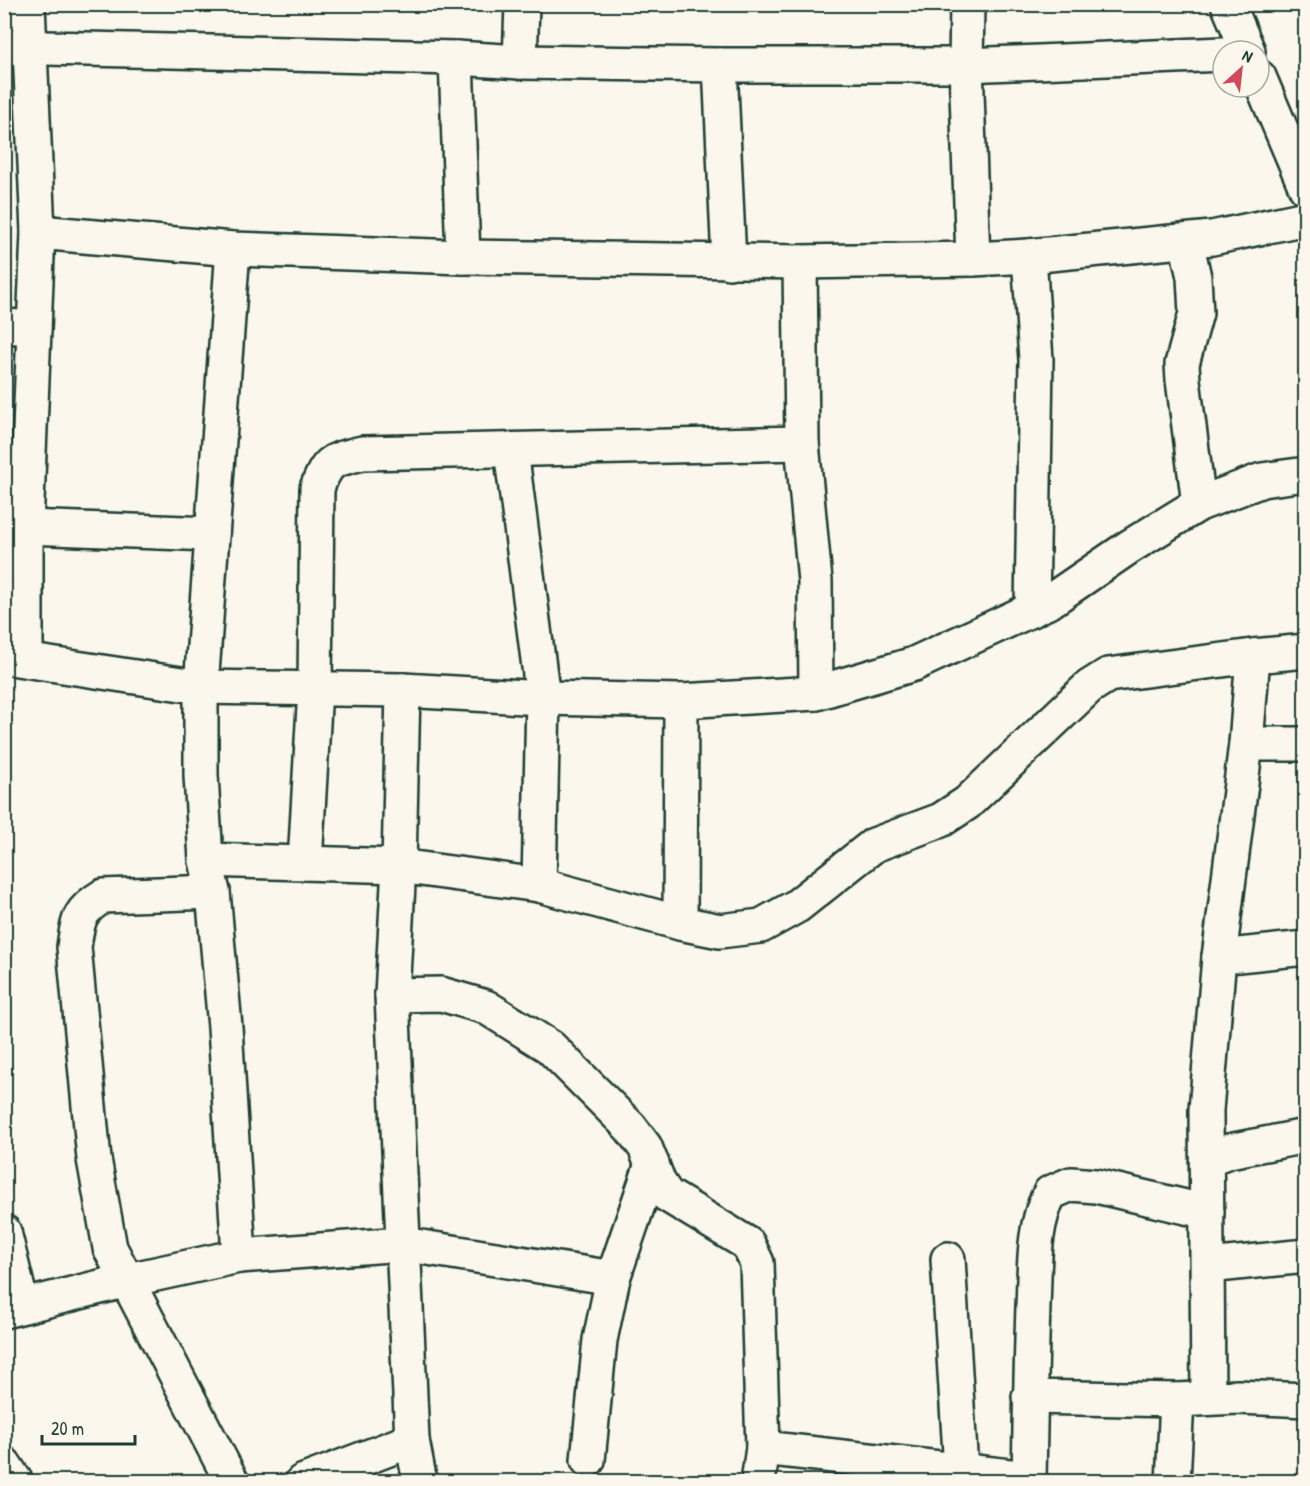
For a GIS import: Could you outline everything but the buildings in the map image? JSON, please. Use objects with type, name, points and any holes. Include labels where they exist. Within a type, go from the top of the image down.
[{"type":"street","points":[[28,4],[17,47],[38,232],[19,327],[26,527],[15,658],[201,687],[403,690],[543,698],[681,701],[816,693],[914,664],[1032,610],[1050,601],[1129,547],[1199,504],[1262,480],[1305,474]]},
{"type":"street","points":[[520,62],[522,4]]},
{"type":"street","points":[[967,4],[966,65],[972,260]]},
{"type":"street","points":[[1228,4],[1243,39]]},
{"type":"street","points":[[17,47],[456,58],[520,62],[720,65],[966,65],[1211,55]]},
{"type":"street","points":[[456,58],[463,257]]},
{"type":"street","points":[[720,65],[729,262]]},
{"type":"street","points":[[1268,99],[1305,188]]},
{"type":"street","points":[[38,232],[233,249],[463,257],[800,262],[972,260],[1029,256],[1212,238],[1305,218]]},
{"type":"street","points":[[1186,241],[1194,277],[1196,313],[1182,364],[1199,504]]},
{"type":"street","points":[[233,249],[201,687],[201,775],[206,860],[213,892],[225,1027],[239,1256]]},
{"type":"street","points":[[1029,256],[1036,360],[1032,610]]},
{"type":"street","points":[[800,262],[802,443],[815,581],[816,693]]},
{"type":"street","points":[[305,863],[315,689],[317,488],[325,468],[336,460],[362,453],[802,443]]},
{"type":"street","points":[[511,450],[543,698],[539,885]]},
{"type":"street","points":[[26,527],[212,534]]},
{"type":"street","points":[[206,860],[399,866],[539,885],[680,923],[720,931],[761,926],[797,906],[874,845],[941,820],[967,803],[1089,687],[1108,675],[1305,651]]},
{"type":"street","points":[[1173,1482],[1192,1399],[1208,1266],[1206,1110],[1219,957],[1245,744],[1253,656]]},
{"type":"street","points":[[403,690],[399,866],[392,995],[412,1440],[420,1482]]},
{"type":"street","points":[[680,923],[681,701]]},
{"type":"street","points":[[1245,744],[1305,744]]},
{"type":"street","points":[[213,892],[103,896],[87,905],[78,919],[74,947],[94,1159],[110,1248],[232,1482]]},
{"type":"street","points":[[1219,957],[1305,948]]},
{"type":"street","points":[[392,995],[441,994],[486,1007],[550,1047],[630,1126],[645,1147],[659,1183],[667,1195],[748,1244],[757,1263],[763,1448],[758,1482]]},
{"type":"street","points":[[1207,1159],[1229,1151],[1305,1136]]},
{"type":"street","points":[[588,1460],[600,1340],[613,1278],[652,1164]]},
{"type":"street","points":[[763,1448],[1029,1480],[1029,1397],[1036,1241],[1042,1209],[1050,1193],[1071,1184],[1096,1186],[1207,1212]]},
{"type":"street","points":[[4,1232],[13,1308],[239,1256],[403,1244],[613,1278]]},
{"type":"street","points":[[1208,1266],[1305,1256]]},
{"type":"street","points":[[948,1259],[960,1470]]},
{"type":"street","points":[[1029,1397],[1192,1399],[1238,1397],[1305,1400]]},
{"type":"street","points":[[302,1482],[412,1440]]},
{"type":"street","points":[[4,1464],[16,1482]]}]
